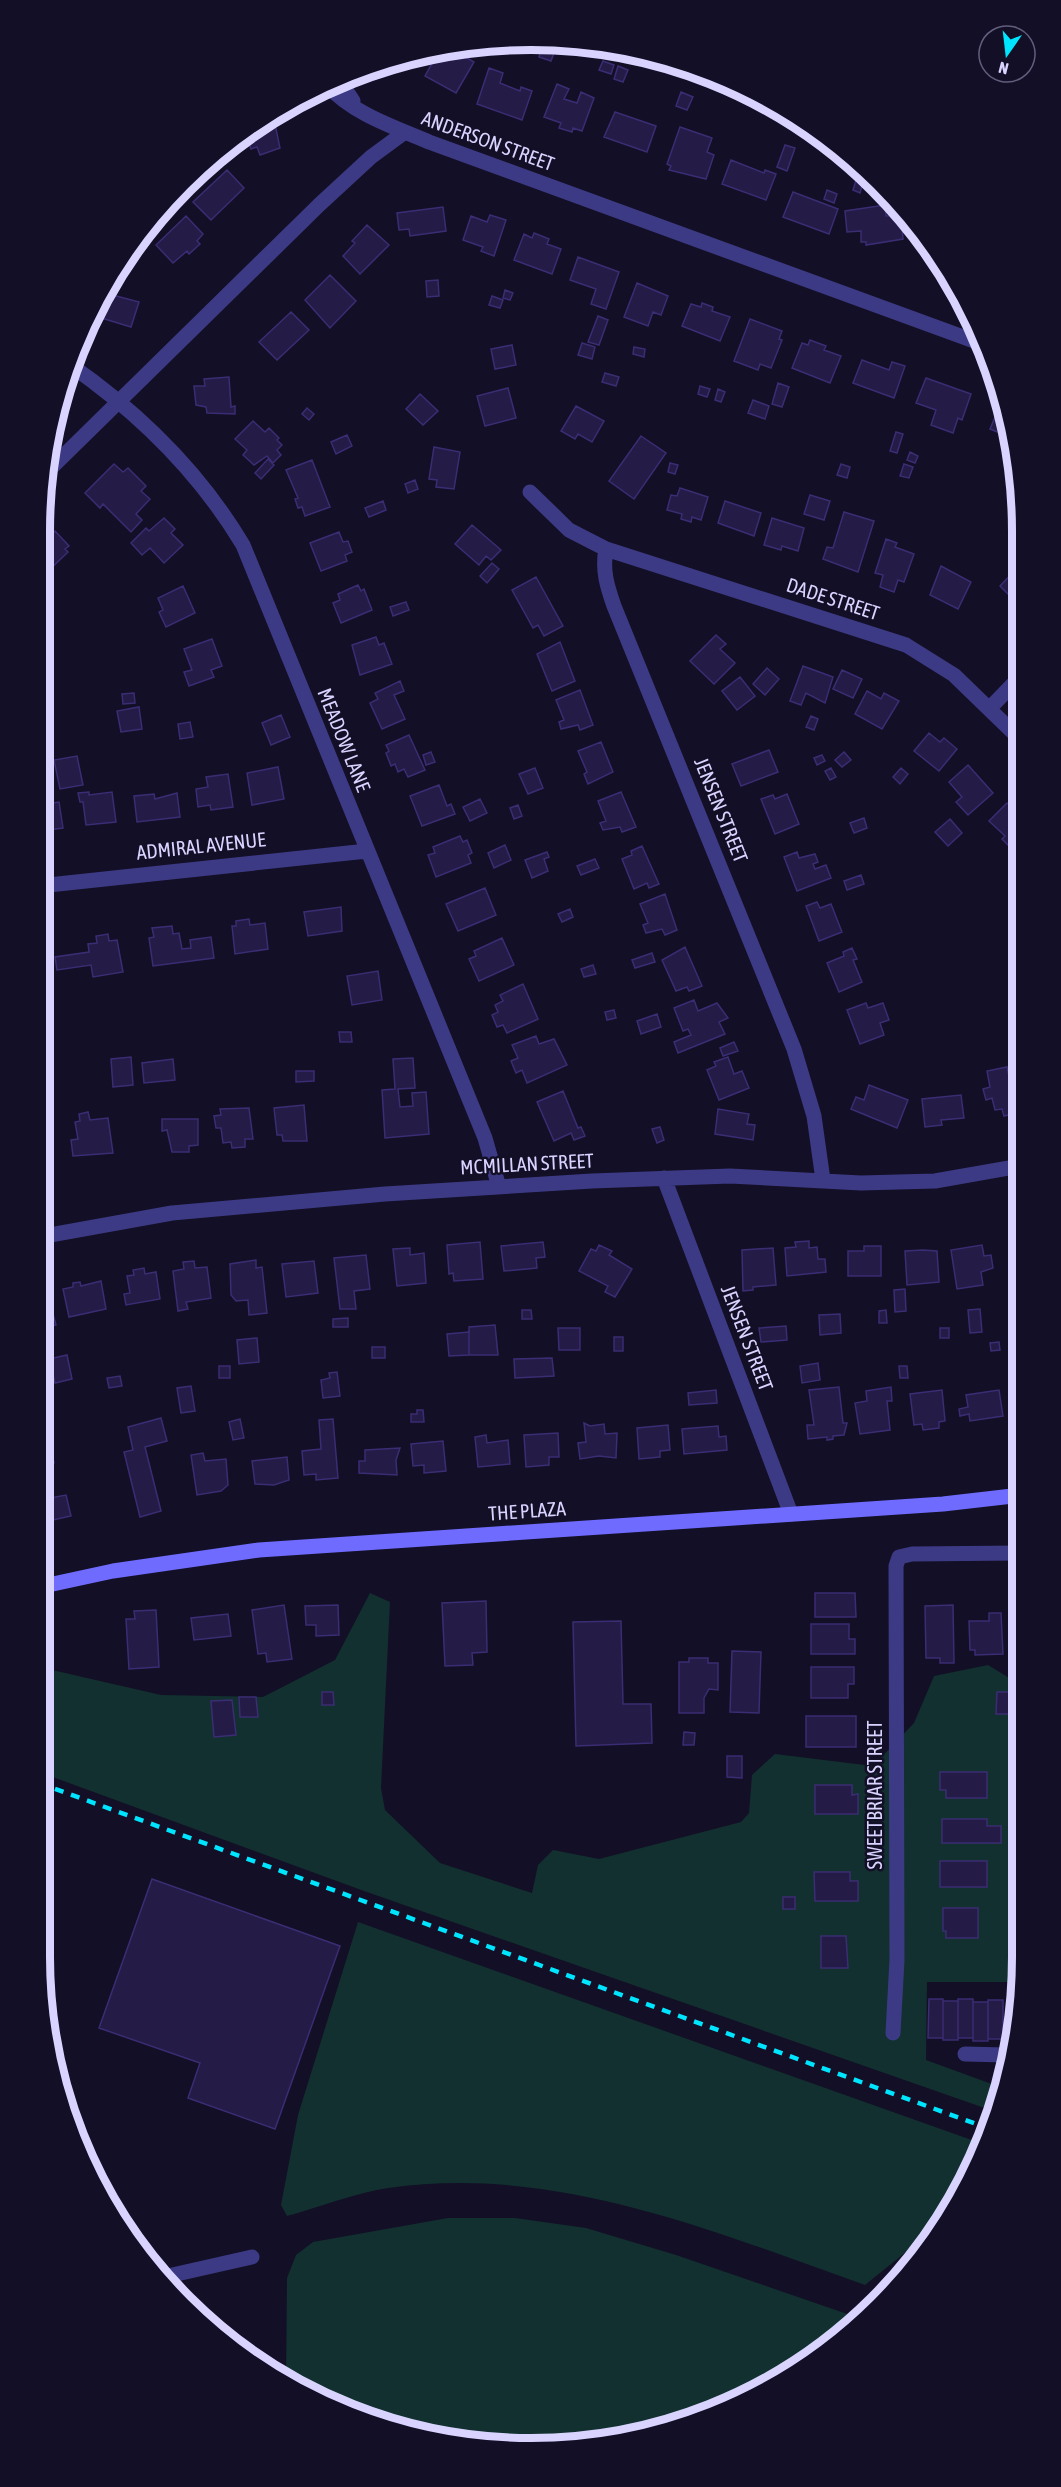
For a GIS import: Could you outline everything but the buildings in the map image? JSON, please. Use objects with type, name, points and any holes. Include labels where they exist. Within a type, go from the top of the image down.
[{"type":"main road","name":"THE PLAZA","points":[[50,1585],[113,1571],[259,1550],[943,1504],[1012,1496]]},
{"type":"street","points":[[344,87],[366,114]]},
{"type":"street","points":[[335,91],[366,114],[405,132]]},
{"type":"street","name":"ANDERSON STREET","points":[[55,465],[319,205],[371,157],[405,132],[972,340]]},
{"type":"street","name":"MEADOW LANE","points":[[77,370],[119,402],[185,466],[221,509],[243,545],[485,1138],[499,1186]]},
{"type":"street","points":[[530,492],[569,530],[606,549]]},
{"type":"street","name":"DADE STREET","points":[[606,549],[906,645],[954,675],[1012,732]]},
{"type":"street","name":"JENSEN STREET","points":[[606,549],[604,564],[606,584],[614,606],[794,1049],[814,1116],[823,1180]]},
{"type":"street","points":[[990,708],[1012,685]]},
{"type":"street","name":"ADMIRAL AVENUE","points":[[50,885],[367,851]]},
{"type":"street","name":"MCMILLAN STREET","points":[[50,1235],[172,1213],[273,1202],[499,1186],[730,1176],[935,1181],[1012,1167]]},
{"type":"street","name":"JENSEN STREET","points":[[664,1178],[790,1514]]},
{"type":"street","name":"SWEETBRIAR STREET","points":[[893,2033],[897,1960],[896,1566],[899,1557],[912,1554],[1012,1553]]},
{"type":"street","points":[[965,2054],[1001,2055]]},
{"type":"street","points":[[170,2275],[252,2257]]},
{"type":"green space","points":[[370,1593],[390,1602],[381,1788],[385,1810],[440,1863],[532,1893],[538,1865],[553,1850],[599,1859],[741,1822],[749,1813],[752,1775],[775,1754],[873,1766],[914,1723],[934,1676],[988,1665],[1012,1680],[1010,1982],[927,1982],[926,2060],[994,2085],[987,2109],[364,1891],[50,1776],[50,1670],[161,1695],[263,1697],[335,1660]]},
{"type":"green space","points":[[358,1922],[975,2141],[947,2197],[915,2245],[865,2285],[691,2224],[632,2207],[572,2194],[511,2185],[450,2183],[388,2188],[287,2216],[281,2205],[298,2115]]},
{"type":"green space","points":[[448,2218],[515,2218],[586,2228],[676,2255],[851,2315],[823,2338],[771,2373],[715,2401],[685,2412],[624,2428],[562,2436],[530,2438],[468,2433],[406,2421],[376,2412],[346,2401],[286,2371],[287,2278],[296,2255],[313,2242]]},
{"type":"railway","points":[[50,1787],[981,2126]]}]
